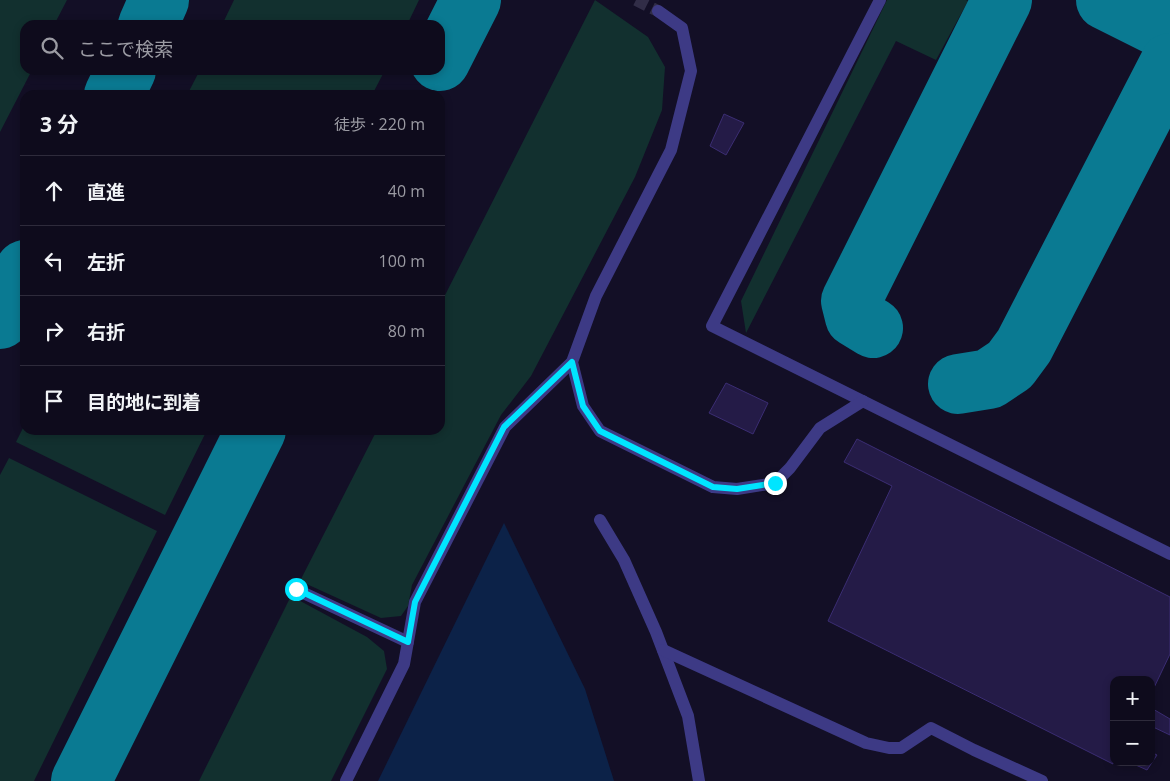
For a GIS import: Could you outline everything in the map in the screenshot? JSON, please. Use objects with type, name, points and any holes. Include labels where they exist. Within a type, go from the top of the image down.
[{"type":"lane","points":[[880,0],[712,326],[1170,554]]},
{"type":"lane","points":[[346,781],[404,664],[415,602],[504,427],[572,362],[596,296],[671,150],[691,71],[682,28],[658,11]]},
{"type":"lane","points":[[572,362],[583,406],[600,431],[713,487],[737,489],[775,483],[790,468],[820,428],[863,402]]},
{"type":"lane","points":[[600,520],[624,560],[663,650],[688,716],[699,781]]},
{"type":"lane","points":[[296,589],[408,642]]},
{"type":"lane","points":[[663,650],[866,743],[889,748],[901,748],[931,728],[1042,781]]},
{"type":"green space","points":[[0,0],[67,0],[57,20],[20,20],[20,75],[29,75],[0,132]]},
{"type":"green space","points":[[234,0],[419,0],[409,20],[224,20]]},
{"type":"green space","points":[[595,0],[648,37],[665,67],[662,110],[635,177],[531,376],[501,415],[412,585],[408,606],[401,616],[381,618],[300,581],[374,435],[445,435],[445,295]]},
{"type":"green space","points":[[887,0],[968,1],[936,60],[896,41],[746,333],[741,301]]},
{"type":"green space","points":[[197,75],[382,75],[375,90],[190,90]]},
{"type":"green space","points":[[20,434],[205,435],[165,515],[16,442]]},
{"type":"green space","points":[[9,458],[157,531],[34,781],[0,781],[0,475]]},
{"type":"green space","points":[[291,596],[367,637],[384,651],[387,669],[331,781],[199,781]]},
{"type":"water","points":[[504,523],[585,689],[614,781],[378,781]]},
{"type":"building","points":[[724,114],[744,123],[726,155],[710,146]]},
{"type":"building","points":[[726,383],[768,403],[753,434],[709,413]]},
{"type":"building","points":[[857,439],[1170,597],[1170,654],[1155,686],[1155,676],[1110,676],[1110,762],[828,621],[892,486],[844,462]]},
{"type":"building","points":[[1155,710],[1170,719],[1170,735],[1155,728]]},
{"type":"building","points":[[1138,766],[1150,766],[1147,770]]},
{"type":"taxiway","points":[[150,20],[159,0]]},
{"type":"taxiway","points":[[445,51],[471,0]]},
{"type":"taxiway","points":[[873,328],[855,317],[851,301],[1002,0]]},
{"type":"taxiway","points":[[1106,0],[1170,32]]},
{"type":"taxiway","points":[[958,384],[989,379],[1010,365],[1024,346],[1170,63]]},
{"type":"taxiway","points":[[116,90],[124,75]]},
{"type":"taxiway","points":[[0,319],[20,280]]},
{"type":"taxiway","points":[[81,781],[254,435]]},
{"type":"tunnel","points":[[636,0],[658,11]]},
{"type":"route","points":[[296,589],[408,642],[415,602],[504,427],[572,362],[583,406],[600,431],[713,487],[737,489],[775,483]]}]
